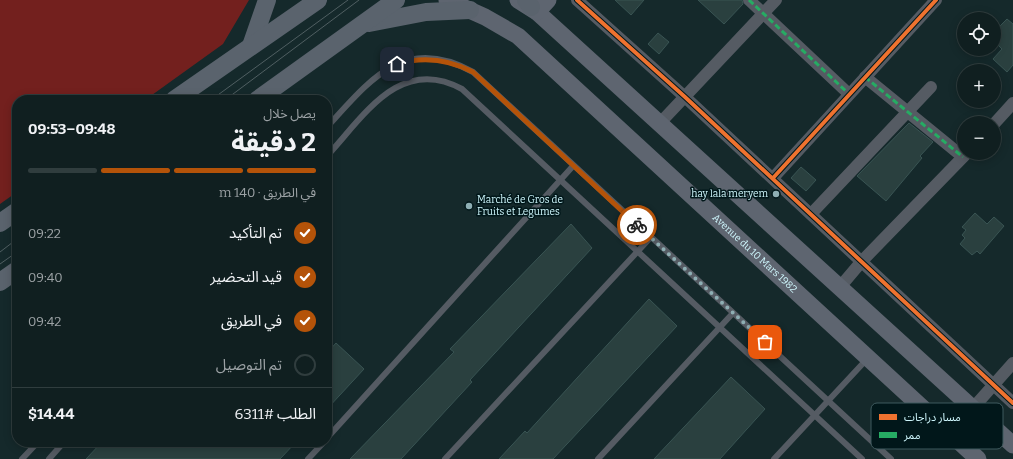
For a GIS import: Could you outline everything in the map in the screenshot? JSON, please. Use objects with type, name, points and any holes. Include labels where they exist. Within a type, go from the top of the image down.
[{"type":"main road","points":[[251,46],[267,0]]},
{"type":"main road","points":[[181,95],[318,0]]},
{"type":"main road","points":[[264,95],[396,0]]},
{"type":"main road","name":"Avenue du 10 Mars 1982","points":[[448,0],[503,26],[518,36],[917,403]]},
{"type":"main road","points":[[532,4],[966,403]]},
{"type":"main road","points":[[363,25],[419,13],[470,10]]},
{"type":"main road","points":[[0,223],[12,215]]},
{"type":"main road","points":[[0,282],[12,274]]},
{"type":"main road","points":[[1003,435],[1013,444]]},
{"type":"main road","name":"Avenue du 10 Mars 1982","points":[[967,449],[978,459]]},
{"type":"street","points":[[577,0],[812,214],[1013,403]]},
{"type":"street","points":[[749,0],[849,94]]},
{"type":"street","points":[[660,123],[776,0]]},
{"type":"street","points":[[773,178],[936,0]]},
{"type":"street","points":[[866,77],[957,149]]},
{"type":"street","points":[[812,214],[930,87]]},
{"type":"street","points":[[1001,116],[1013,103]]},
{"type":"street","points":[[840,288],[862,261],[960,160]]},
{"type":"street","points":[[977,403],[1013,363]]},
{"type":"lane","points":[[332,121],[366,84],[385,69],[409,61],[434,59],[461,66],[478,77],[871,441]]},
{"type":"lane","points":[[332,151],[387,92],[413,80],[433,79],[453,84],[470,95],[560,181],[862,459]]},
{"type":"lane","points":[[332,432],[573,166]]},
{"type":"lane","points":[[445,459],[651,237]]},
{"type":"lane","points":[[598,459],[733,313]]},
{"type":"lane","points":[[774,459],[868,358]]},
{"type":"lane","points":[[22,459],[33,447]]},
{"type":"lane","points":[[49,459],[60,447]]},
{"type":"lane","points":[[308,459],[319,447]]},
{"type":"lane","points":[[880,449],[891,459]]},
{"type":"shaded area","points":[[0,0],[249,0],[223,44],[152,95],[12,95],[12,196],[0,204]]},
{"type":"building","points":[[615,0],[644,0],[631,15]]},
{"type":"building","points":[[698,0],[742,0],[743,4],[724,24]]},
{"type":"building","points":[[1007,19],[1013,24],[1013,65],[1007,72],[1001,66],[1001,64],[998,64],[993,59],[996,56],[1001,56],[1001,25]]},
{"type":"building","points":[[658,33],[669,42],[659,54],[648,44]]},
{"type":"building","points":[[909,123],[933,142],[920,156],[922,158],[886,201],[857,176]]},
{"type":"building","points":[[801,167],[816,180],[806,191],[791,178]]},
{"type":"building","points":[[975,213],[987,224],[994,217],[1004,226],[980,254],[977,251],[972,255],[960,244],[965,238],[962,235],[966,230],[962,227]]},
{"type":"building","points":[[571,224],[592,248],[470,380],[472,382],[401,459],[350,459],[454,352],[450,349]]},
{"type":"building","points":[[649,299],[677,326],[553,459],[499,459],[525,431],[527,433]]},
{"type":"building","points":[[336,343],[364,369],[332,404],[332,347]]},
{"type":"building","points":[[731,377],[765,409],[720,459],[654,459]]},
{"type":"building","points":[[97,447],[291,447],[280,459],[86,459]]},
{"type":"tram line","points":[[218,95],[348,0]]},
{"type":"tram line","points":[[232,95],[359,0]]},
{"type":"tram line","points":[[0,252],[12,243]]},
{"type":"tram line","points":[[0,264],[12,256]]},
{"type":"marked path","points":[[749,0],[849,94]]},
{"type":"marked path","points":[[865,77],[957,152]]},
{"type":"cycle path","points":[[577,0],[685,97],[1013,403]]},
{"type":"cycle path","points":[[773,178],[936,0]]},
{"type":"way so far","points":[[637,225],[765,342]]},
{"type":"place","name":"hay lala meryem","points":[[776,194]]},
{"type":"place","name":"Marché de Gros de Fruits et Legumes","points":[[469,206]]},
{"type":"route","points":[[397,64],[421,59],[434,59],[461,66],[473,72],[637,225]]}]
